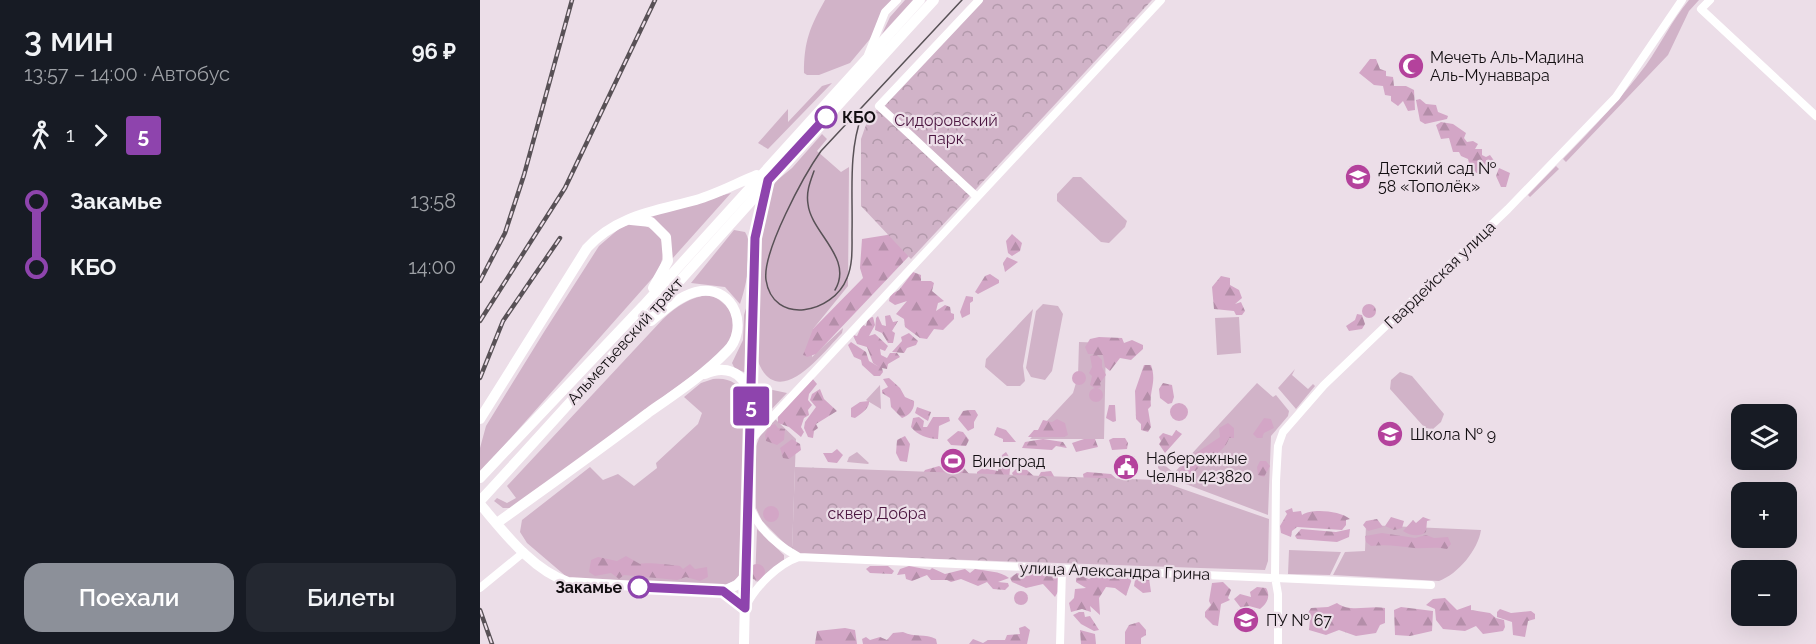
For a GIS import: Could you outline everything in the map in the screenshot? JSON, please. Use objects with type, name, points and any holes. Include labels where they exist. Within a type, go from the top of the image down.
[{"type":"main road","points":[[744,644],[754,249],[765,176],[920,0]]},
{"type":"main road","points":[[480,420],[587,248],[602,233],[619,222],[650,210],[713,194],[765,176],[934,0]]},
{"type":"main road","name":"Альметьевский тракт","points":[[480,478],[765,176]]},
{"type":"main road","name":"Альметьевский тракт","points":[[480,503],[634,334],[765,176]]},
{"type":"main road","points":[[619,222],[633,219],[651,222],[660,228],[668,242],[666,267],[643,306]]},
{"type":"main road","points":[[497,523],[697,377],[727,352],[736,337],[738,317],[727,298],[709,291],[688,294],[634,334]]},
{"type":"main road","points":[[697,377],[717,369],[736,373],[747,388],[751,411]]},
{"type":"main road","points":[[480,503],[524,552],[555,577],[575,584],[723,591],[737,585],[746,575]]},
{"type":"main road","points":[[723,591],[745,608]]},
{"type":"street","points":[[867,58],[885,12],[897,0]]},
{"type":"street","points":[[977,197],[879,106],[979,0]]},
{"type":"street","points":[[750,441],[1161,0]]},
{"type":"street","name":"Гвардейская улица","points":[[1278,644],[1278,594],[1275,577],[1277,458],[1280,439],[1287,424],[1324,385],[1508,209],[1616,97],[1682,0]]},
{"type":"street","points":[[1710,0],[1701,9],[1816,116]]},
{"type":"street","points":[[748,501],[755,517],[767,533],[799,557]]},
{"type":"street","points":[[480,588],[524,552]]},
{"type":"street","points":[[745,608],[781,566],[799,557]]},
{"type":"street","name":"улица Александра Грина","points":[[799,557],[1431,585]]},
{"type":"street","points":[[1060,644],[1062,569]]},
{"type":"street","points":[[723,591],[746,592],[765,582]]},
{"type":"green space","points":[[825,0],[892,0],[870,39],[850,63],[819,75],[807,75],[804,73],[807,43]]},
{"type":"green space","points":[[905,0],[913,0],[882,34],[890,17]]},
{"type":"green space","name":"Сидоровский парк","points":[[981,0],[1152,0],[911,259],[861,206],[861,139],[868,119]]},
{"type":"green space","points":[[1689,0],[1699,0],[1689,11],[1668,55],[1566,162],[1563,159],[1616,102],[1646,65]]},
{"type":"green space","points":[[1370,59],[1376,59],[1380,69],[1386,71],[1386,76],[1393,77],[1394,86],[1406,86],[1414,90],[1415,110],[1408,111],[1403,101],[1398,106],[1391,101],[1391,96],[1385,95],[1383,86],[1374,85],[1359,73]]},
{"type":"green space","points":[[832,83],[768,149],[758,143],[788,109],[788,122],[822,86]]},
{"type":"green space","points":[[1420,99],[1426,104],[1436,105],[1438,112],[1448,116],[1447,119],[1425,124],[1420,121],[1416,100]]},
{"type":"green space","points":[[1441,122],[1453,124],[1466,133],[1464,138],[1467,142],[1473,141],[1478,144],[1475,149],[1482,149],[1482,155],[1486,157],[1490,155],[1495,162],[1490,163],[1493,166],[1491,170],[1484,170],[1480,174],[1471,171],[1468,159],[1461,156],[1459,152],[1453,152],[1449,138],[1441,139],[1436,125]]},
{"type":"green space","points":[[822,134],[827,139],[817,151],[841,172],[849,167],[848,286],[813,329],[812,357],[843,328],[842,333],[811,366],[786,381],[774,381],[764,373],[756,356],[758,250],[768,200],[775,182],[792,168]]},
{"type":"green space","points":[[1556,166],[1559,169],[1530,197],[1528,195]]},
{"type":"green space","points":[[1499,168],[1510,173],[1506,187],[1501,187],[1496,176]]},
{"type":"green space","points":[[1073,177],[1081,177],[1127,221],[1125,227],[1109,243],[1101,242],[1057,201],[1057,194]]},
{"type":"green space","points":[[731,193],[672,259],[665,231],[657,223],[641,216]]},
{"type":"green space","points":[[967,195],[816,354],[807,357],[803,355],[813,329],[863,278],[860,268],[862,239],[887,235]]},
{"type":"green space","points":[[636,223],[653,230],[662,241],[663,256],[657,273],[480,473],[480,448],[486,426],[544,332],[599,246],[621,227]]},
{"type":"green space","points":[[734,230],[745,232],[749,247],[747,278],[740,304],[725,287],[691,283]]},
{"type":"green space","points":[[1012,234],[1022,243],[1020,251],[1012,256],[1008,253],[1006,241]]},
{"type":"green space","points":[[1007,257],[1018,262],[1005,272],[1003,263]]},
{"type":"green space","points":[[913,272],[921,275],[921,281],[934,283],[932,291],[944,301],[938,303],[936,311],[945,305],[950,307],[951,313],[954,314],[954,319],[943,330],[934,329],[927,339],[920,338],[905,327],[904,319],[896,314],[907,301],[895,305],[889,301],[890,295],[899,290]]},
{"type":"green space","points":[[990,274],[999,280],[999,283],[978,294],[975,292],[985,276]]},
{"type":"green space","points":[[1221,276],[1230,278],[1230,285],[1239,290],[1242,298],[1235,304],[1241,302],[1245,311],[1242,315],[1236,315],[1234,311],[1214,309],[1212,287]]},
{"type":"green space","points":[[709,295],[721,301],[733,317],[732,338],[721,354],[513,508],[503,508],[494,501],[497,498],[507,503],[516,498],[507,486],[663,319],[684,303]]},
{"type":"green space","points":[[966,296],[973,297],[973,301],[970,303],[970,314],[962,318],[960,312]]},
{"type":"green space","points":[[1043,304],[1058,306],[1063,314],[1052,371],[1045,380],[1031,377],[1026,368],[1036,311]]},
{"type":"green space","points":[[1369,304],[1374,306],[1376,311],[1374,316],[1369,318],[1364,316],[1362,311],[1364,306]]},
{"type":"green space","points":[[747,305],[747,373],[735,369],[732,363],[743,340],[744,315]]},
{"type":"green space","points":[[1033,309],[1023,366],[1025,381],[1020,386],[1007,386],[985,367],[986,359]]},
{"type":"green space","points":[[1357,314],[1362,315],[1365,324],[1362,329],[1349,331],[1346,326],[1355,320]]},
{"type":"green space","points":[[890,315],[893,322],[898,321],[892,331],[895,333],[893,343],[888,343],[882,333],[875,330],[878,316],[882,325],[886,326],[885,316]]},
{"type":"green space","points":[[873,317],[875,325],[869,336],[875,334],[888,346],[885,351],[880,349],[881,355],[887,358],[890,353],[897,353],[900,357],[888,364],[887,369],[882,368],[883,372],[880,376],[874,376],[862,365],[861,360],[854,357],[848,345],[851,342],[866,352],[869,361],[879,367],[873,363],[867,347],[857,344],[853,335],[857,336],[862,325],[866,326],[868,318]]},
{"type":"green space","points":[[1239,317],[1241,353],[1217,355],[1215,318]]},
{"type":"green space","points":[[909,333],[918,341],[916,345],[907,348],[904,353],[892,352],[902,341],[901,337]]},
{"type":"green space","points":[[1122,338],[1124,343],[1132,340],[1143,345],[1143,349],[1131,360],[1120,358],[1110,371],[1105,367],[1103,355],[1088,354],[1085,347],[1090,339]]},
{"type":"green space","points":[[1079,342],[1106,343],[1104,439],[1030,439],[1073,393],[1078,376]]},
{"type":"green space","points":[[1096,354],[1102,360],[1102,367],[1106,375],[1100,383],[1101,387],[1096,389],[1090,385],[1092,376],[1089,373],[1092,367],[1090,356]]},
{"type":"green space","points":[[1144,365],[1151,365],[1153,376],[1151,406],[1148,409],[1151,427],[1148,432],[1141,430],[1141,424],[1136,419],[1135,391]]},
{"type":"green space","points":[[1295,369],[1292,375],[1308,389],[1313,384],[1315,386],[1296,409],[1278,388]]},
{"type":"green space","points":[[1076,371],[1082,371],[1086,378],[1082,385],[1076,385],[1072,381],[1072,375]]},
{"type":"green space","points":[[1400,372],[1412,376],[1444,414],[1441,422],[1433,429],[1425,428],[1390,389],[1391,380]]},
{"type":"green space","points":[[812,378],[817,384],[809,394],[808,400],[812,405],[808,410],[809,415],[804,418],[801,427],[804,432],[801,437],[789,427],[778,423],[778,415]]},
{"type":"green space","points":[[889,378],[900,388],[905,397],[914,401],[911,412],[902,418],[891,407],[890,398],[882,393],[882,390],[888,387],[883,379]]},
{"type":"green space","points":[[713,379],[732,382],[746,397],[742,576],[726,585],[568,578],[527,543],[520,532],[522,520],[590,467],[603,480],[618,474],[634,486],[657,468],[656,463],[698,424],[702,413],[684,397],[701,383]]},
{"type":"green space","points":[[1163,383],[1172,385],[1174,397],[1172,403],[1168,404],[1160,398],[1159,389]]},
{"type":"green space","points":[[1257,383],[1273,397],[1276,395],[1289,411],[1288,416],[1271,436],[1268,515],[1167,477],[1158,468],[1159,458],[1163,454],[1167,457],[1162,463],[1174,473]]},
{"type":"green space","points":[[880,385],[881,409],[866,400]]},
{"type":"green space","points":[[1096,388],[1101,390],[1103,395],[1101,400],[1096,402],[1091,400],[1089,395],[1091,390]]},
{"type":"green space","points":[[768,389],[787,393],[766,415],[761,415],[756,410],[757,391]]},
{"type":"green space","points":[[820,389],[824,399],[837,411],[816,424],[818,428],[814,431],[813,438],[808,437],[804,428],[805,422],[816,407],[810,400],[812,394]]},
{"type":"green space","points":[[869,401],[862,413],[855,418],[851,417],[851,408],[860,402]]},
{"type":"green space","points":[[1179,403],[1186,405],[1188,412],[1186,419],[1179,421],[1172,419],[1170,412],[1172,405]]},
{"type":"green space","points":[[1109,405],[1115,405],[1116,421],[1113,422],[1106,418]]},
{"type":"green space","points":[[917,407],[931,412],[928,421],[915,413]]},
{"type":"green space","points":[[975,410],[978,415],[974,428],[968,431],[958,419],[963,411]]},
{"type":"green space","points":[[919,417],[924,421],[923,427],[927,427],[933,417],[949,417],[950,421],[939,426],[938,439],[934,439],[913,430],[911,427],[913,418]]},
{"type":"green space","points":[[774,418],[796,439],[792,551],[762,521],[756,508],[756,446],[762,431]]},
{"type":"green space","points":[[1264,418],[1271,419],[1274,428],[1264,433],[1262,438],[1257,438],[1253,434]]},
{"type":"green space","points":[[1057,419],[1065,423],[1068,435],[1028,437],[1034,430],[1038,430],[1043,420],[1052,422]]},
{"type":"green space","points":[[1228,423],[1234,428],[1234,438],[1229,438],[1222,449],[1200,466],[1193,476],[1178,475],[1182,467],[1191,462],[1193,455],[1220,437],[1219,428]]},
{"type":"green space","points":[[775,424],[778,428],[785,429],[784,440],[777,445],[766,441],[765,435],[769,426]]},
{"type":"green space","points":[[997,427],[1006,430],[1016,442],[1003,442],[1003,439],[994,435]]},
{"type":"green space","points":[[1176,430],[1182,434],[1165,453],[1159,444],[1161,441],[1159,437],[1163,433],[1172,436]]},
{"type":"green space","points":[[958,431],[963,432],[969,440],[966,446],[951,445],[947,440]]},
{"type":"green space","points":[[905,436],[910,444],[907,462],[900,461],[896,453],[897,440]]},
{"type":"green space","points":[[1125,438],[1128,443],[1127,449],[1112,450],[1109,440]]},
{"type":"green space","points":[[792,439],[800,444],[801,450],[789,459],[783,458],[780,448]]},
{"type":"green space","points":[[1043,439],[1063,442],[1067,448],[1056,446],[1052,450],[1022,448],[1025,442]]},
{"type":"green space","points":[[1084,439],[1095,439],[1098,447],[1076,452],[1072,443]]},
{"type":"green space","points":[[837,449],[843,455],[837,463],[828,462],[823,453],[832,453]]},
{"type":"green space","points":[[857,452],[868,464],[847,462],[849,457]]},
{"type":"green space","points":[[1006,452],[1011,460],[1009,479],[977,477],[977,472],[983,468],[998,471],[1002,455]]},
{"type":"green space","points":[[1260,461],[1266,461],[1270,466],[1264,477],[1258,475],[1257,467]]},
{"type":"green space","points":[[939,466],[945,469],[964,468],[970,475],[922,475],[925,470]]},
{"type":"green space","name":"сквер Добра","points":[[795,467],[1157,480],[1200,495],[1200,568],[797,554],[792,551]]},
{"type":"green space","points":[[1016,469],[1027,470],[1037,479],[1041,472],[1051,471],[1055,478],[1016,481],[1012,473]]},
{"type":"green space","points":[[1087,472],[1111,474],[1119,481],[1084,480],[1083,474]]},
{"type":"green space","points":[[1200,495],[1269,519],[1268,561],[1265,570],[1200,568]]},
{"type":"green space","points":[[768,506],[774,506],[779,514],[777,520],[768,522],[763,517],[763,511]]},
{"type":"green space","points":[[1292,508],[1293,512],[1301,511],[1302,515],[1326,511],[1350,519],[1346,520],[1346,525],[1342,530],[1297,527],[1292,531],[1291,537],[1281,533],[1280,526],[1287,514],[1285,511]]},
{"type":"green space","points":[[1391,517],[1404,521],[1402,528],[1394,530],[1385,526]]},
{"type":"green space","points":[[1423,517],[1431,520],[1427,521],[1426,532],[1415,535],[1403,531],[1413,520],[1416,523]]},
{"type":"green space","points":[[1377,519],[1383,527],[1368,531],[1363,525],[1366,521]]},
{"type":"green space","points":[[1366,525],[1481,530],[1476,545],[1466,560],[1453,573],[1439,581],[1333,575],[1345,552],[1365,551]]},
{"type":"green space","points":[[757,529],[784,555],[784,560],[759,582],[755,581]]},
{"type":"green space","points":[[1301,529],[1336,532],[1350,529],[1349,537],[1337,542],[1297,539],[1295,536]]},
{"type":"green space","points":[[1382,533],[1415,538],[1426,535],[1434,538],[1448,537],[1451,544],[1447,549],[1371,546],[1366,542],[1365,536]]},
{"type":"green space","points":[[1289,550],[1341,552],[1330,575],[1288,574]]},
{"type":"green space","points":[[626,556],[640,564],[680,566],[683,569],[690,564],[695,569],[707,567],[708,577],[700,581],[686,577],[677,580],[624,575],[619,579],[611,573],[595,576],[589,572],[591,560],[598,557],[617,561]]},
{"type":"green space","points":[[757,564],[765,572],[757,580],[749,572]]},
{"type":"green space","points":[[870,566],[888,566],[894,571],[892,574],[870,573],[866,569]]},
{"type":"green space","points":[[909,566],[930,570],[932,568],[945,574],[965,569],[970,573],[975,569],[993,572],[1009,578],[998,582],[1008,583],[1009,586],[1005,590],[993,589],[987,582],[978,586],[961,579],[951,582],[931,580],[927,575],[912,581],[906,579],[905,574],[897,575],[900,569]]},
{"type":"green space","points":[[1040,572],[1051,573],[1059,579],[1060,588],[1055,597],[1043,584],[1026,588],[1012,582],[1010,578],[1017,573],[1026,576]]},
{"type":"green space","points":[[1097,575],[1106,578],[1109,575],[1132,579],[1126,596],[1115,588],[1106,587],[1099,598],[1100,615],[1090,606],[1091,612],[1082,609],[1071,612],[1069,603],[1074,598],[1075,589],[1086,588],[1076,582],[1076,578],[1082,576],[1089,579]]},
{"type":"green space","points":[[1142,575],[1149,578],[1151,592],[1143,593],[1134,586],[1135,580]]},
{"type":"green space","points":[[1223,582],[1231,590],[1228,598],[1230,600],[1221,604],[1218,626],[1213,625],[1205,617],[1205,612],[1211,605],[1209,601],[1212,583]]},
{"type":"green space","points":[[1257,587],[1266,588],[1268,600],[1265,605],[1260,609],[1249,606],[1241,608],[1234,599],[1240,594],[1251,597],[1250,592]]},
{"type":"green space","points":[[1021,591],[1026,593],[1028,598],[1026,603],[1021,605],[1016,603],[1014,598],[1016,593]]},
{"type":"green space","points":[[1445,598],[1457,610],[1471,605],[1471,610],[1490,613],[1504,620],[1503,631],[1483,634],[1476,626],[1465,631],[1443,629],[1436,620],[1435,609],[1426,605],[1433,599]]},
{"type":"green space","points":[[1337,603],[1348,608],[1385,608],[1385,623],[1380,625],[1376,633],[1356,636],[1339,630],[1326,635],[1309,630],[1308,613],[1311,608],[1328,607]]},
{"type":"green space","points":[[1401,607],[1433,611],[1432,631],[1410,636],[1395,635],[1394,610]]},
{"type":"green space","points":[[1500,609],[1511,613],[1531,611],[1535,614],[1535,619],[1528,621],[1525,637],[1513,635],[1512,622],[1497,617]]},
{"type":"green space","points":[[1084,612],[1085,617],[1090,616],[1099,630],[1094,631],[1081,624],[1073,615]]},
{"type":"green space","points":[[1139,622],[1146,630],[1146,635],[1141,638],[1141,644],[1125,644],[1125,632],[1129,625]]},
{"type":"green space","points":[[1025,626],[1030,630],[1027,644],[969,644],[973,639],[983,643],[988,640],[1005,640],[1007,635],[1020,634],[1019,628]]},
{"type":"green space","points":[[845,628],[855,630],[857,644],[815,644],[817,631]]},
{"type":"green space","points":[[1080,630],[1095,634],[1096,644],[1081,644]]},
{"type":"green space","points":[[903,632],[932,637],[936,639],[937,644],[863,644],[862,639],[866,637],[870,640],[880,637],[887,640],[893,633]]},
{"type":"tram line","points":[[862,115],[853,158],[852,256],[847,278],[840,290],[817,307],[804,310],[791,309],[780,304],[771,295],[766,280],[767,267],[777,233],[805,177],[821,151],[962,0]]},
{"type":"tram line","points":[[814,171],[808,191],[808,204],[816,225],[836,256],[839,278],[835,290]]},
{"type":"railway","points":[[480,281],[505,233],[524,175],[572,0]]},
{"type":"railway","points":[[480,321],[565,188],[655,0]]},
{"type":"railway","points":[[480,378],[503,321],[560,238]]},
{"type":"railway","points":[[480,610],[492,644]]},
{"type":"bus line","name":"5","points":[[639,587],[723,591],[740,601],[745,608],[752,271],[755,238],[768,180],[826,117]]},
{"type":"place","name":"Мечеть Аль-Мадина Аль-Мунаввара","points":[[1411,66]]},
{"type":"place","name":"КБО","points":[[826,117]]},
{"type":"place","name":"Детский сад № 58 «Тополёк»","points":[[1358,177]]},
{"type":"place","name":"Школа № 9","points":[[1390,434]]},
{"type":"place","name":"Виноград","points":[[953,461]]},
{"type":"place","name":"Набережные Челны 423820","points":[[1126,467]]},
{"type":"place","name":"Закамье","points":[[639,587]]},
{"type":"place","name":"ПУ № 67","points":[[1246,620]]}]
